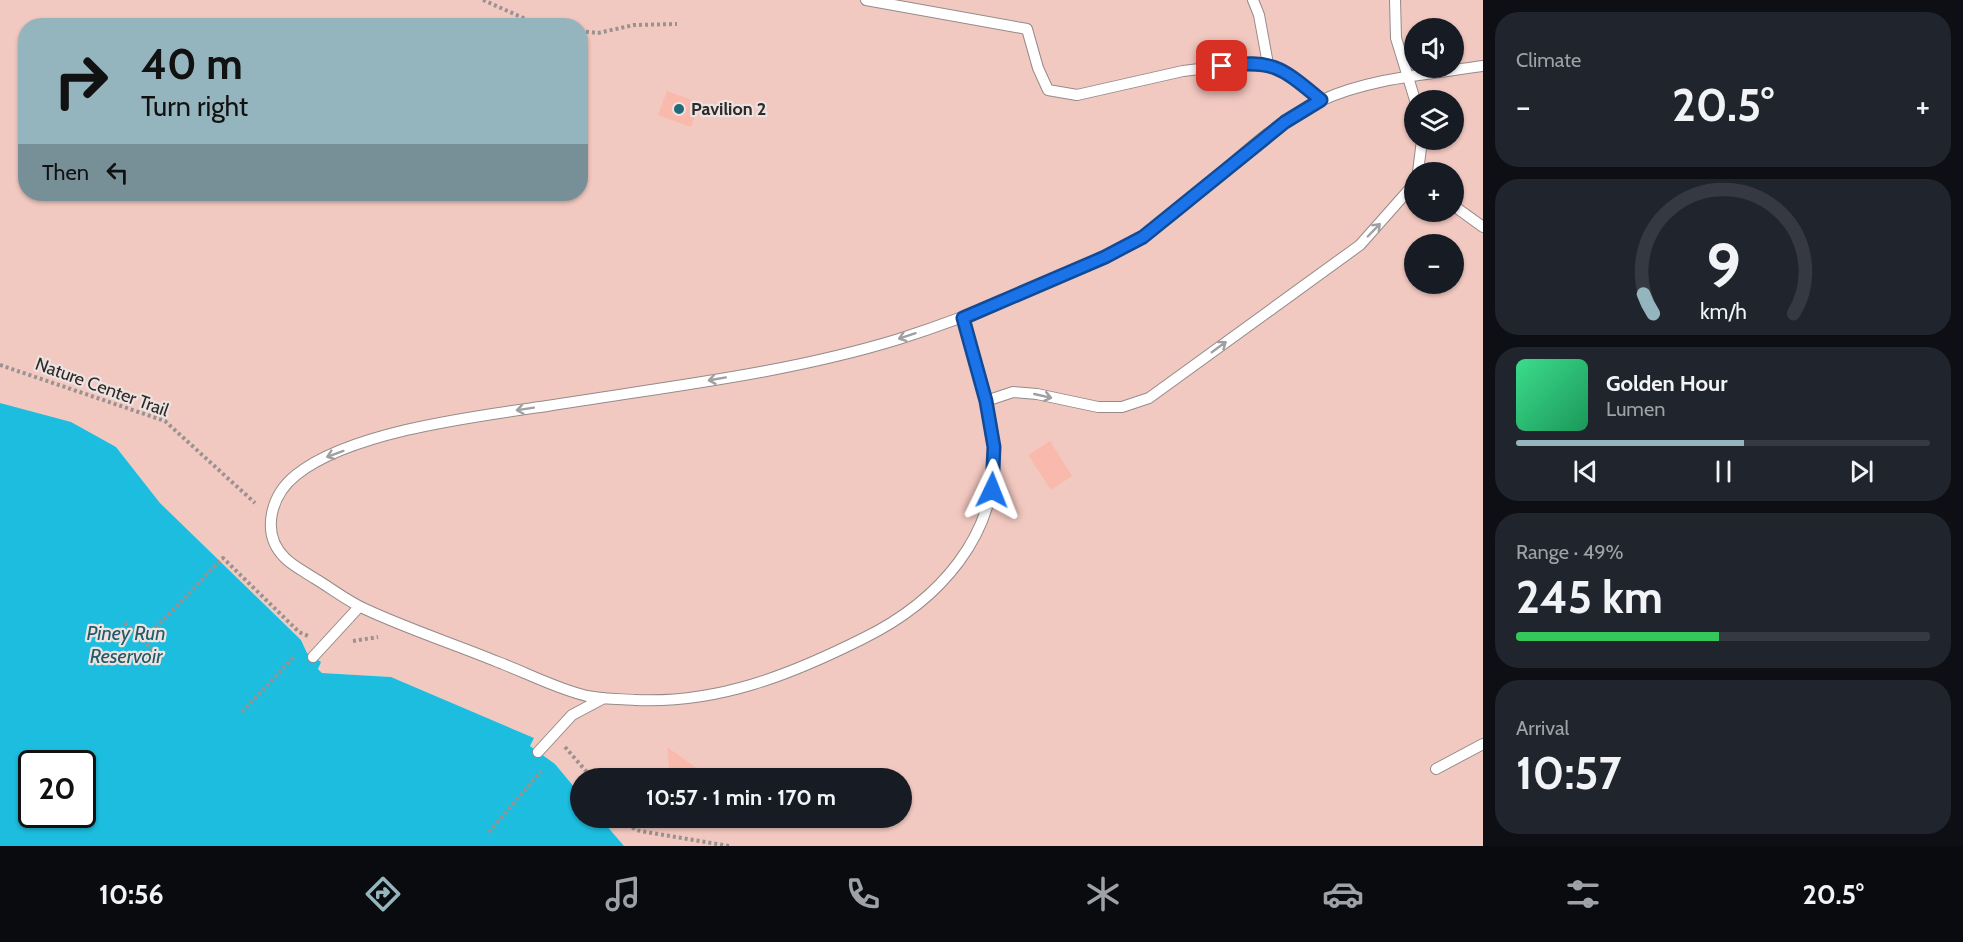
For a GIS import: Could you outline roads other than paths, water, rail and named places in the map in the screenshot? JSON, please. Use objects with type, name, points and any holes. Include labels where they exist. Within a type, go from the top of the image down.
[{"type":"lane","points":[[866,0],[1027,29],[1038,68],[1048,90],[1058,94],[1099,92],[1183,71],[1241,64],[1268,64],[1295,79],[1321,100]]},
{"type":"lane","points":[[1253,0],[1260,15],[1268,64]]},
{"type":"lane","points":[[1395,0],[1396,38],[1404,62]]},
{"type":"lane","points":[[1464,69],[1483,66]]},
{"type":"lane","points":[[963,318],[986,401],[994,447],[992,490],[982,523],[966,553],[928,596],[891,625],[827,656],[758,684],[672,700],[585,696],[359,607],[286,560],[273,541],[270,516],[277,496],[294,476],[328,456],[377,439],[450,421],[700,382],[808,362],[892,341],[963,318],[1105,257],[1143,237],[1285,122],[1321,100],[1357,88],[1404,78]]},
{"type":"lane","points":[[986,401],[1013,393],[1037,394],[1071,404],[1122,407],[1149,398],[1360,245],[1404,195]]},
{"type":"lane","points":[[1464,213],[1483,227]]},
{"type":"lane","points":[[313,657],[359,607]]},
{"type":"lane","points":[[538,752],[572,715],[605,698]]},
{"type":"lane","points":[[1436,769],[1483,744]]},
{"type":"water","name":"Piney Run Reservoir","points":[[0,403],[71,422],[116,447],[160,503],[301,640],[307,653],[321,662],[318,669],[322,673],[391,677],[534,738],[530,746],[555,764],[570,782],[570,828],[609,828],[624,846],[0,846]]},
{"type":"place","name":"Pavilion 2","points":[[679,109]]}]
